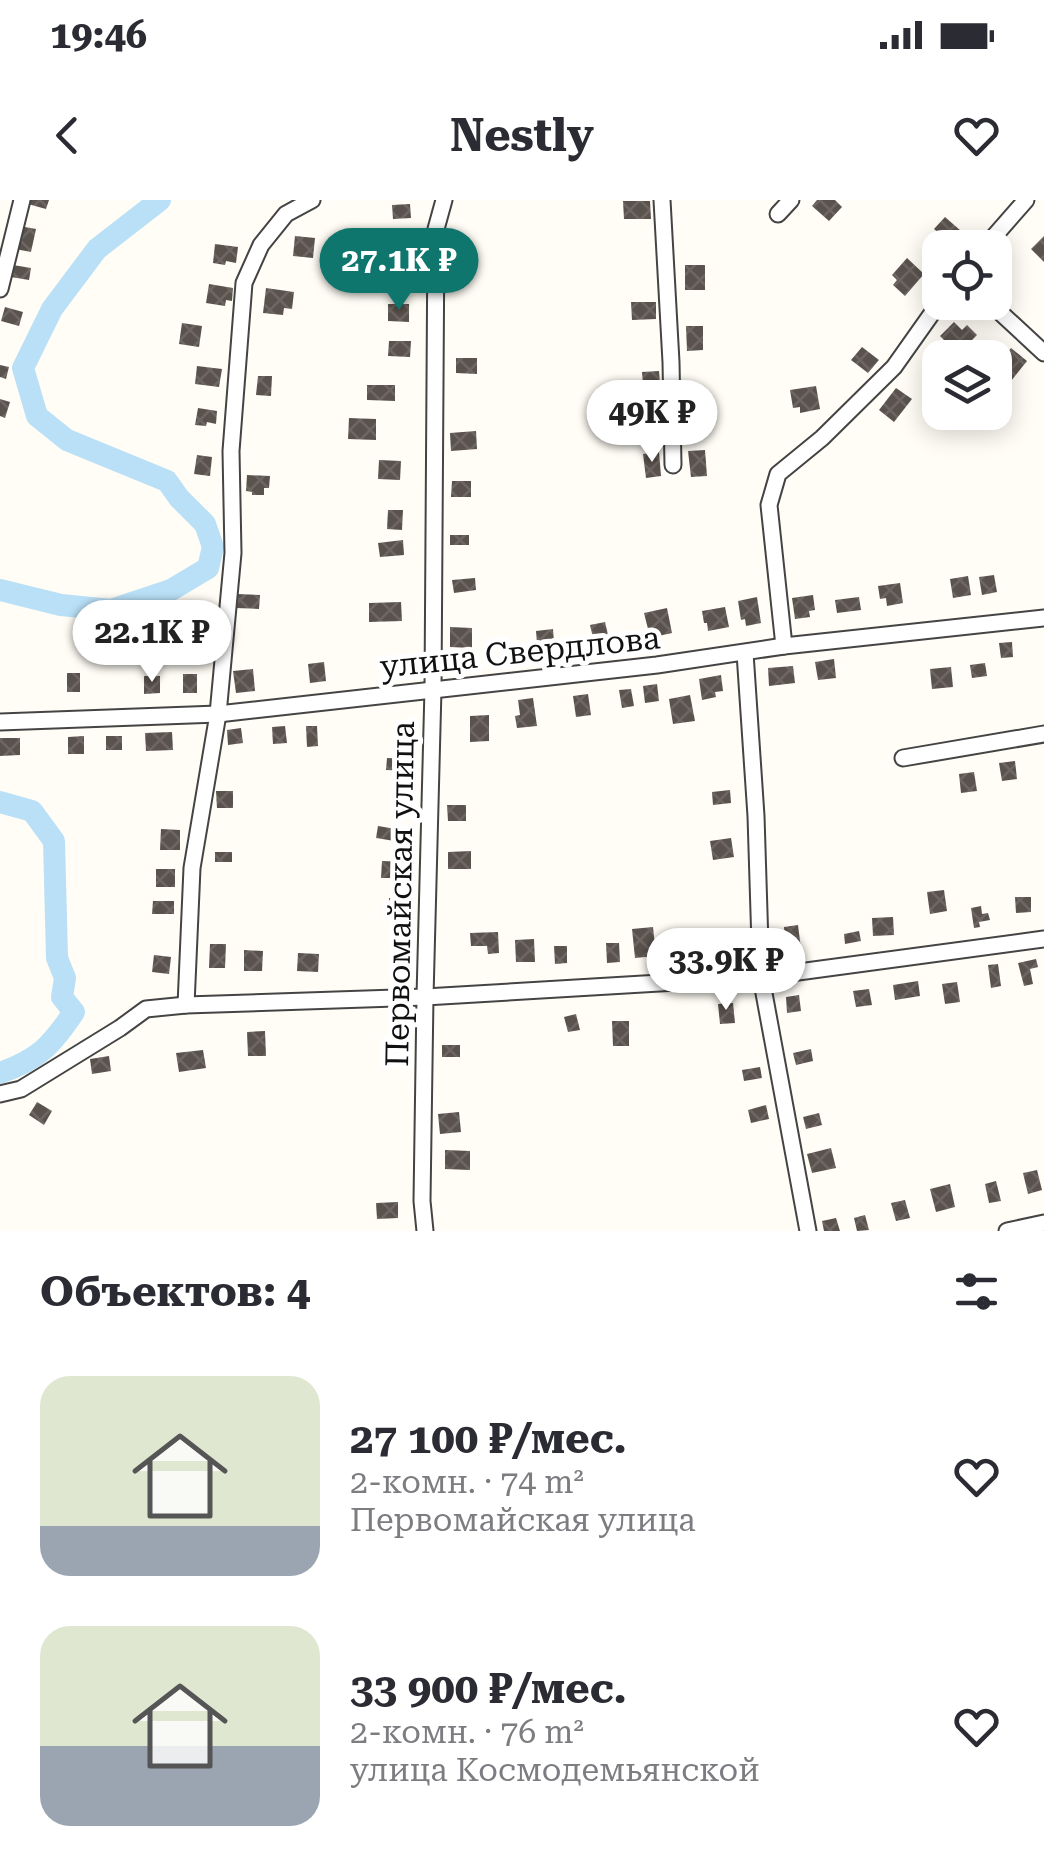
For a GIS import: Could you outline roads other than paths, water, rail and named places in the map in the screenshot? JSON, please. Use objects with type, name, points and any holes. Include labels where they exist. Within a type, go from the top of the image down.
[{"type":"street","points":[[0,289],[22,200]]},
{"type":"street","points":[[186,1005],[192,868],[218,714],[233,553],[231,451],[244,282],[261,245],[286,214],[312,200]]},
{"type":"street","name":"Первомайская улица","points":[[424,1231],[436,229],[444,200]]},
{"type":"street","points":[[662,200],[674,465]]},
{"type":"street","points":[[778,214],[791,200]]},
{"type":"street","points":[[1000,230],[1026,200]]},
{"type":"street","points":[[0,213],[17,217]]},
{"type":"street","points":[[784,646],[770,505],[778,474],[822,438],[894,367],[927,320]]},
{"type":"street","points":[[1008,320],[1044,353]]},
{"type":"street","name":"улица Свердлова","points":[[0,722],[218,714],[1044,618]]},
{"type":"street","points":[[745,653],[762,976],[808,1231]]},
{"type":"street","points":[[904,758],[1044,734]]},
{"type":"street","points":[[0,1094],[22,1090],[146,1009],[762,976],[1044,940]]},
{"type":"street","points":[[1007,1231],[1044,1223]]},
{"type":"waterway","points":[[0,590],[61,605],[111,610],[171,590],[208,568],[213,547],[205,524],[167,481],[67,440],[37,416],[23,368],[52,309],[97,249],[160,200]]},
{"type":"waterway","points":[[0,802],[32,811],[54,841],[57,958],[65,978],[62,997],[74,1012],[43,1050],[0,1073]]}]
